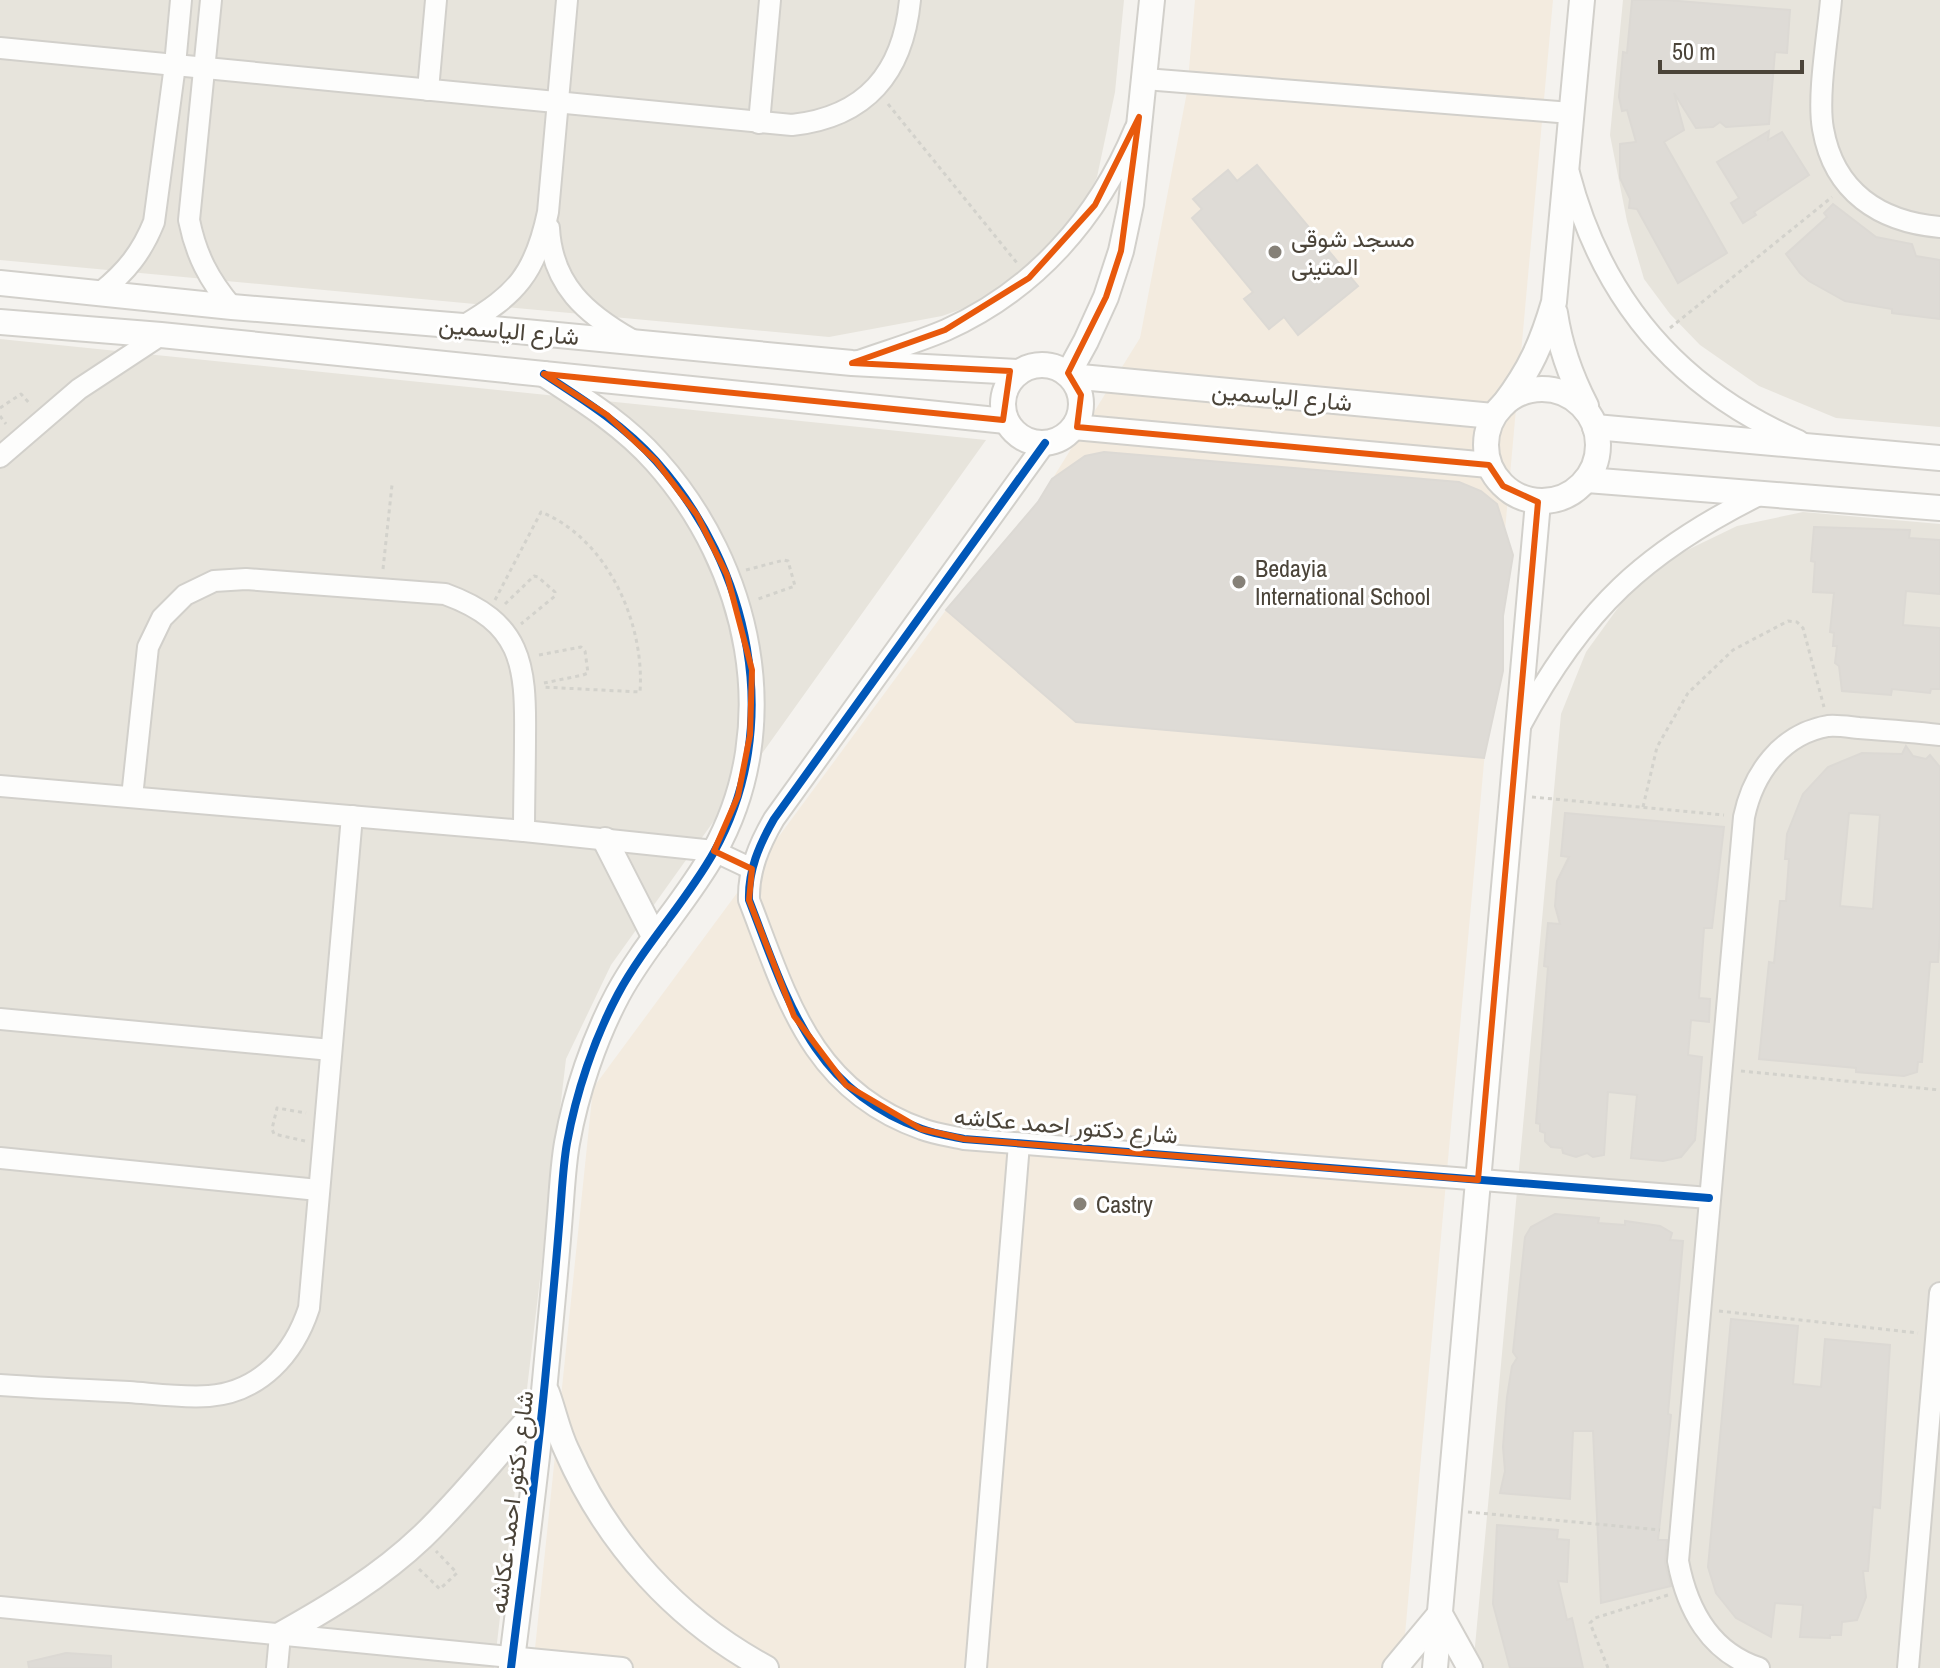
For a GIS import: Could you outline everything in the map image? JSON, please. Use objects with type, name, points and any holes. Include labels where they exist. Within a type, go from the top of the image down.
[{"type":"street","points":[[101,292],[134,262],[154,222],[181,0]]},
{"type":"street","points":[[211,0],[189,220],[203,267],[232,307]]},
{"type":"street","points":[[428,90],[436,0]]},
{"type":"street","points":[[463,326],[497,306],[523,280],[541,245],[548,212],[567,0]]},
{"type":"street","points":[[759,123],[770,0]]},
{"type":"street","points":[[0,48],[792,125],[815,123],[848,109],[876,88],[892,68],[903,45],[910,0]]},
{"type":"street","points":[[1069,375],[1106,297],[1121,251],[1131,204],[1152,0]]},
{"type":"street","points":[[1554,302],[1559,340],[1570,375],[1592,420],[1598,454],[1587,480],[1565,497],[1538,502],[1514,494],[1503,486],[1489,465],[1485,440],[1498,410],[1526,375],[1543,340],[1554,302],[1582,0]]},
{"type":"street","points":[[1831,0],[1822,127],[1831,158],[1847,185],[1867,204],[1890,217],[1917,225],[1940,227]]},
{"type":"street","points":[[1145,79],[1571,113]]},
{"type":"street","points":[[852,363],[945,330],[989,307],[1029,278],[1065,244],[1095,205],[1120,163],[1139,117]]},
{"type":"street","points":[[1567,166],[1579,210],[1598,257],[1624,301],[1655,341],[1688,374],[1726,403],[1766,427],[1810,446]]},
{"type":"street","points":[[548,212],[550,245],[561,276],[580,304],[606,325],[636,342]]},
{"type":"street","name":"شارع الياسمين","points":[[0,283],[852,363],[1019,372]]},
{"type":"street","name":"شارع الياسمين","points":[[0,322],[161,335],[1006,421]]},
{"type":"street","points":[[0,457],[79,389],[161,335]]},
{"type":"street","points":[[1049,365],[1069,375],[1081,395],[1079,417],[1074,427],[1062,438],[1045,443],[1036,443],[1018,435],[1006,421],[1003,411],[1005,389],[1019,372],[1028,367],[1049,365]]},
{"type":"street","name":"شارع دكتور احمد عكاشه","points":[[512,1663],[544,1395],[567,1143],[597,1041],[619,993],[714,851],[738,796],[750,735],[752,670],[738,605],[727,575],[697,515],[656,461],[607,415],[544,374]]},
{"type":"street","name":"شارع الياسمين","points":[[1069,375],[1498,410]]},
{"type":"street","points":[[1498,410],[1525,392],[1549,389],[1565,393],[1579,402],[1592,420],[1940,458]]},
{"type":"street","name":"شارع الياسمين","points":[[1074,427],[1489,465]]},
{"type":"street","name":"شارع دكتور احمد عكاشه","points":[[1045,443],[774,819],[752,869],[749,900],[794,1016],[817,1052],[846,1085],[882,1110],[921,1129],[964,1139],[1709,1198]]},
{"type":"street","points":[[1587,480],[1940,508]]},
{"type":"street","points":[[1518,729],[1546,678],[1579,631],[1618,588],[1663,550],[1711,518],[1763,492]]},
{"type":"street","points":[[1435,1668],[1538,502]]},
{"type":"street","points":[[132,797],[148,647],[162,618],[185,595],[214,581],[246,579],[445,594],[468,602],[489,616],[507,635],[519,658],[526,687],[524,831]]},
{"type":"street","points":[[1759,1668],[1730,1653],[1710,1636],[1694,1615],[1683,1590],[1678,1561],[1744,817],[1749,794],[1761,770],[1780,750],[1803,735],[1829,726],[1940,735]]},
{"type":"street","points":[[0,786],[524,831],[714,851],[752,869]]},
{"type":"street","points":[[0,1385],[208,1396],[229,1392],[256,1380],[280,1361],[303,1327],[309,1308],[352,816]]},
{"type":"street","points":[[605,840],[655,938]]},
{"type":"street","points":[[0,1019],[331,1050]]},
{"type":"street","points":[[976,1668],[1019,1144]]},
{"type":"street","points":[[0,1158],[318,1190]]},
{"type":"street","points":[[1908,1668],[1940,1293]]},
{"type":"street","points":[[280,1635],[344,1597],[422,1537],[463,1495],[544,1395],[596,1509],[635,1563],[682,1611],[736,1652],[766,1668]]},
{"type":"street","points":[[0,1607],[280,1635],[512,1663],[622,1668]]},
{"type":"street","points":[[1395,1668],[1440,1614]]},
{"type":"street","points":[[1440,1614],[1470,1668]]},
{"type":"street","points":[[277,1668],[280,1635]]},
{"type":"path","points":[[876,88],[1029,278]]},
{"type":"path","points":[[1655,341],[1847,185]]},
{"type":"path","points":[[0,408],[21,394],[41,419]]},
{"type":"path","points":[[381,590],[392,485]]},
{"type":"path","points":[[489,616],[541,512],[574,533],[599,558],[618,587],[632,619],[640,654],[640,692],[526,687]]},
{"type":"path","points":[[727,575],[788,561],[795,586],[738,605]]},
{"type":"path","points":[[489,616],[534,576],[555,592],[555,596],[507,635]]},
{"type":"path","points":[[1643,807],[1657,747],[1688,693],[1733,650],[1788,621],[1797,622],[1803,628],[1829,726]]},
{"type":"path","points":[[519,658],[576,647],[585,651],[588,673],[526,687]]},
{"type":"path","points":[[1513,795],[1744,817]]},
{"type":"path","points":[[1721,1070],[1940,1090]]},
{"type":"path","points":[[323,1144],[274,1134],[272,1129],[277,1108],[325,1117]]},
{"type":"path","points":[[1699,1309],[1936,1335]]},
{"type":"path","points":[[1449,1510],[1679,1532]]},
{"type":"path","points":[[403,1553],[442,1589],[457,1572],[422,1537]]},
{"type":"path","points":[[1608,1668],[1590,1623],[1595,1618],[1683,1590]]},
{"type":"highlighted area","points":[[1139,117],[1121,251],[1106,297],[1068,373],[1081,395],[1077,427],[1489,465],[1503,486],[1538,502],[1478,1180],[964,1139],[921,1129],[846,1085],[794,1016],[749,900],[752,869],[714,851],[738,796],[750,735],[752,670],[727,575],[697,515],[656,461],[607,415],[544,374],[1003,420],[1010,371],[852,363],[945,330],[1029,278],[1095,205]]},
{"type":"shaded area","points":[[0,0],[1124,0],[1115,92],[1097,177],[1078,216],[1052,251],[982,302],[942,316],[829,337],[0,260]]},
{"type":"shaded area","points":[[1195,0],[1553,0],[1402,1668],[533,1668],[593,1088],[946,610],[1038,502],[1140,338],[1187,92]]},
{"type":"shaded area","points":[[1623,0],[1940,0],[1940,427],[1836,418],[1759,386],[1700,345],[1670,314],[1644,279],[1627,221],[1610,135]]},
{"type":"shaded area","points":[[0,339],[986,440],[611,965],[566,1059],[494,1668],[0,1668]]},
{"type":"shaded area","points":[[1803,512],[1940,524],[1940,1668],[1473,1668],[1561,714],[1586,652],[1625,598],[1677,555],[1737,526]]},
{"type":"building","points":[[1632,0],[1790,10],[1787,53],[1775,52],[1769,124],[1726,127],[1720,122],[1713,127],[1696,128],[1674,93],[1684,130],[1664,142],[1727,253],[1678,283],[1637,209],[1629,208],[1630,199],[1620,178],[1620,144],[1636,142],[1627,110],[1622,111],[1619,97]]},
{"type":"building","points":[[1769,131],[1768,140],[1782,132],[1809,175],[1754,212],[1756,215],[1743,223],[1731,203],[1739,198],[1717,162]]},
{"type":"building","name":"مسجد شوقى المتينى","points":[[1257,165],[1358,286],[1298,335],[1284,317],[1269,329],[1244,299],[1253,292],[1192,218],[1202,209],[1193,199],[1228,170],[1237,181]]},
{"type":"building","points":[[1833,204],[1876,237],[1912,244],[1916,256],[1940,260],[1940,319],[1892,313],[1892,309],[1845,301],[1800,273],[1786,254],[1827,217],[1824,213]]},
{"type":"building","name":"Bedayia International School","points":[[1104,452],[1459,482],[1481,491],[1497,504],[1513,555],[1503,616],[1503,671],[1484,758],[1076,722],[946,610],[1038,502],[1052,479],[1085,456]]},
{"type":"building","points":[[1814,527],[1910,530],[1909,538],[1940,540],[1940,594],[1906,591],[1903,625],[1940,628],[1940,689],[1931,689],[1930,693],[1892,689],[1891,695],[1842,691],[1839,666],[1835,663],[1837,646],[1833,646],[1834,633],[1830,632],[1834,593],[1813,592],[1815,562],[1811,561]]},
{"type":"building","points":[[1906,746],[1913,756],[1926,759],[1930,755],[1940,767],[1940,933],[1938,962],[1930,962],[1922,1062],[1918,1062],[1917,1072],[1904,1076],[1759,1059],[1769,962],[1774,963],[1780,901],[1786,901],[1787,834],[1803,794],[1828,767],[1862,753],[1902,754]],"holes":[[[1849,813],[1880,815],[1873,909],[1840,906]]]},
{"type":"building","points":[[1565,813],[1724,827],[1712,928],[1704,928],[1699,998],[1710,999],[1709,1022],[1691,1020],[1688,1055],[1702,1057],[1695,1140],[1681,1157],[1663,1161],[1631,1158],[1637,1095],[1608,1092],[1604,1155],[1593,1157],[1587,1153],[1576,1157],[1563,1153],[1562,1148],[1551,1147],[1545,1141],[1545,1133],[1536,1123],[1548,967],[1544,966],[1548,923],[1560,924],[1555,906],[1557,881],[1569,857],[1561,856]]},
{"type":"building","points":[[1555,1214],[1599,1218],[1598,1223],[1625,1225],[1625,1221],[1660,1226],[1672,1233],[1670,1240],[1683,1241],[1668,1414],[1671,1415],[1658,1540],[1667,1540],[1665,1563],[1671,1586],[1601,1603],[1593,1431],[1573,1431],[1570,1499],[1500,1493],[1505,1471],[1503,1447],[1507,1397],[1512,1366],[1517,1358],[1513,1352],[1525,1237],[1531,1227]]},
{"type":"building","points":[[1731,1319],[1798,1326],[1793,1384],[1821,1387],[1825,1339],[1890,1345],[1880,1508],[1873,1507],[1868,1571],[1863,1571],[1866,1597],[1857,1620],[1842,1622],[1841,1635],[1830,1635],[1830,1638],[1800,1637],[1803,1605],[1775,1603],[1771,1637],[1736,1618],[1716,1593],[1708,1567]]},
{"type":"building","points":[[1497,1525],[1558,1530],[1557,1539],[1569,1540],[1567,1582],[1558,1581],[1567,1620],[1572,1618],[1583,1668],[1510,1668],[1493,1604]]},
{"type":"building","points":[[66,1653],[111,1656],[111,1668],[29,1668],[28,1662]]},
{"type":"cycle path","points":[[511,1668],[542,1407],[564,1160],[575,1105],[594,1048],[618,994],[703,870],[736,803],[748,752],[752,700],[747,648],[734,597],[715,549],[688,503],[656,461],[631,436],[544,374]]},
{"type":"cycle path","points":[[1045,443],[774,819],[756,858],[750,879],[749,900],[791,1005],[808,1037],[829,1065],[853,1091],[884,1112],[927,1131],[964,1139],[1709,1198]]},
{"type":"place","name":"مسجد شوقى المتينى","points":[[1275,252]]},
{"type":"place","name":"Bedayia International School","points":[[1239,582]]},
{"type":"place","name":"Castry","points":[[1080,1204]]}]
